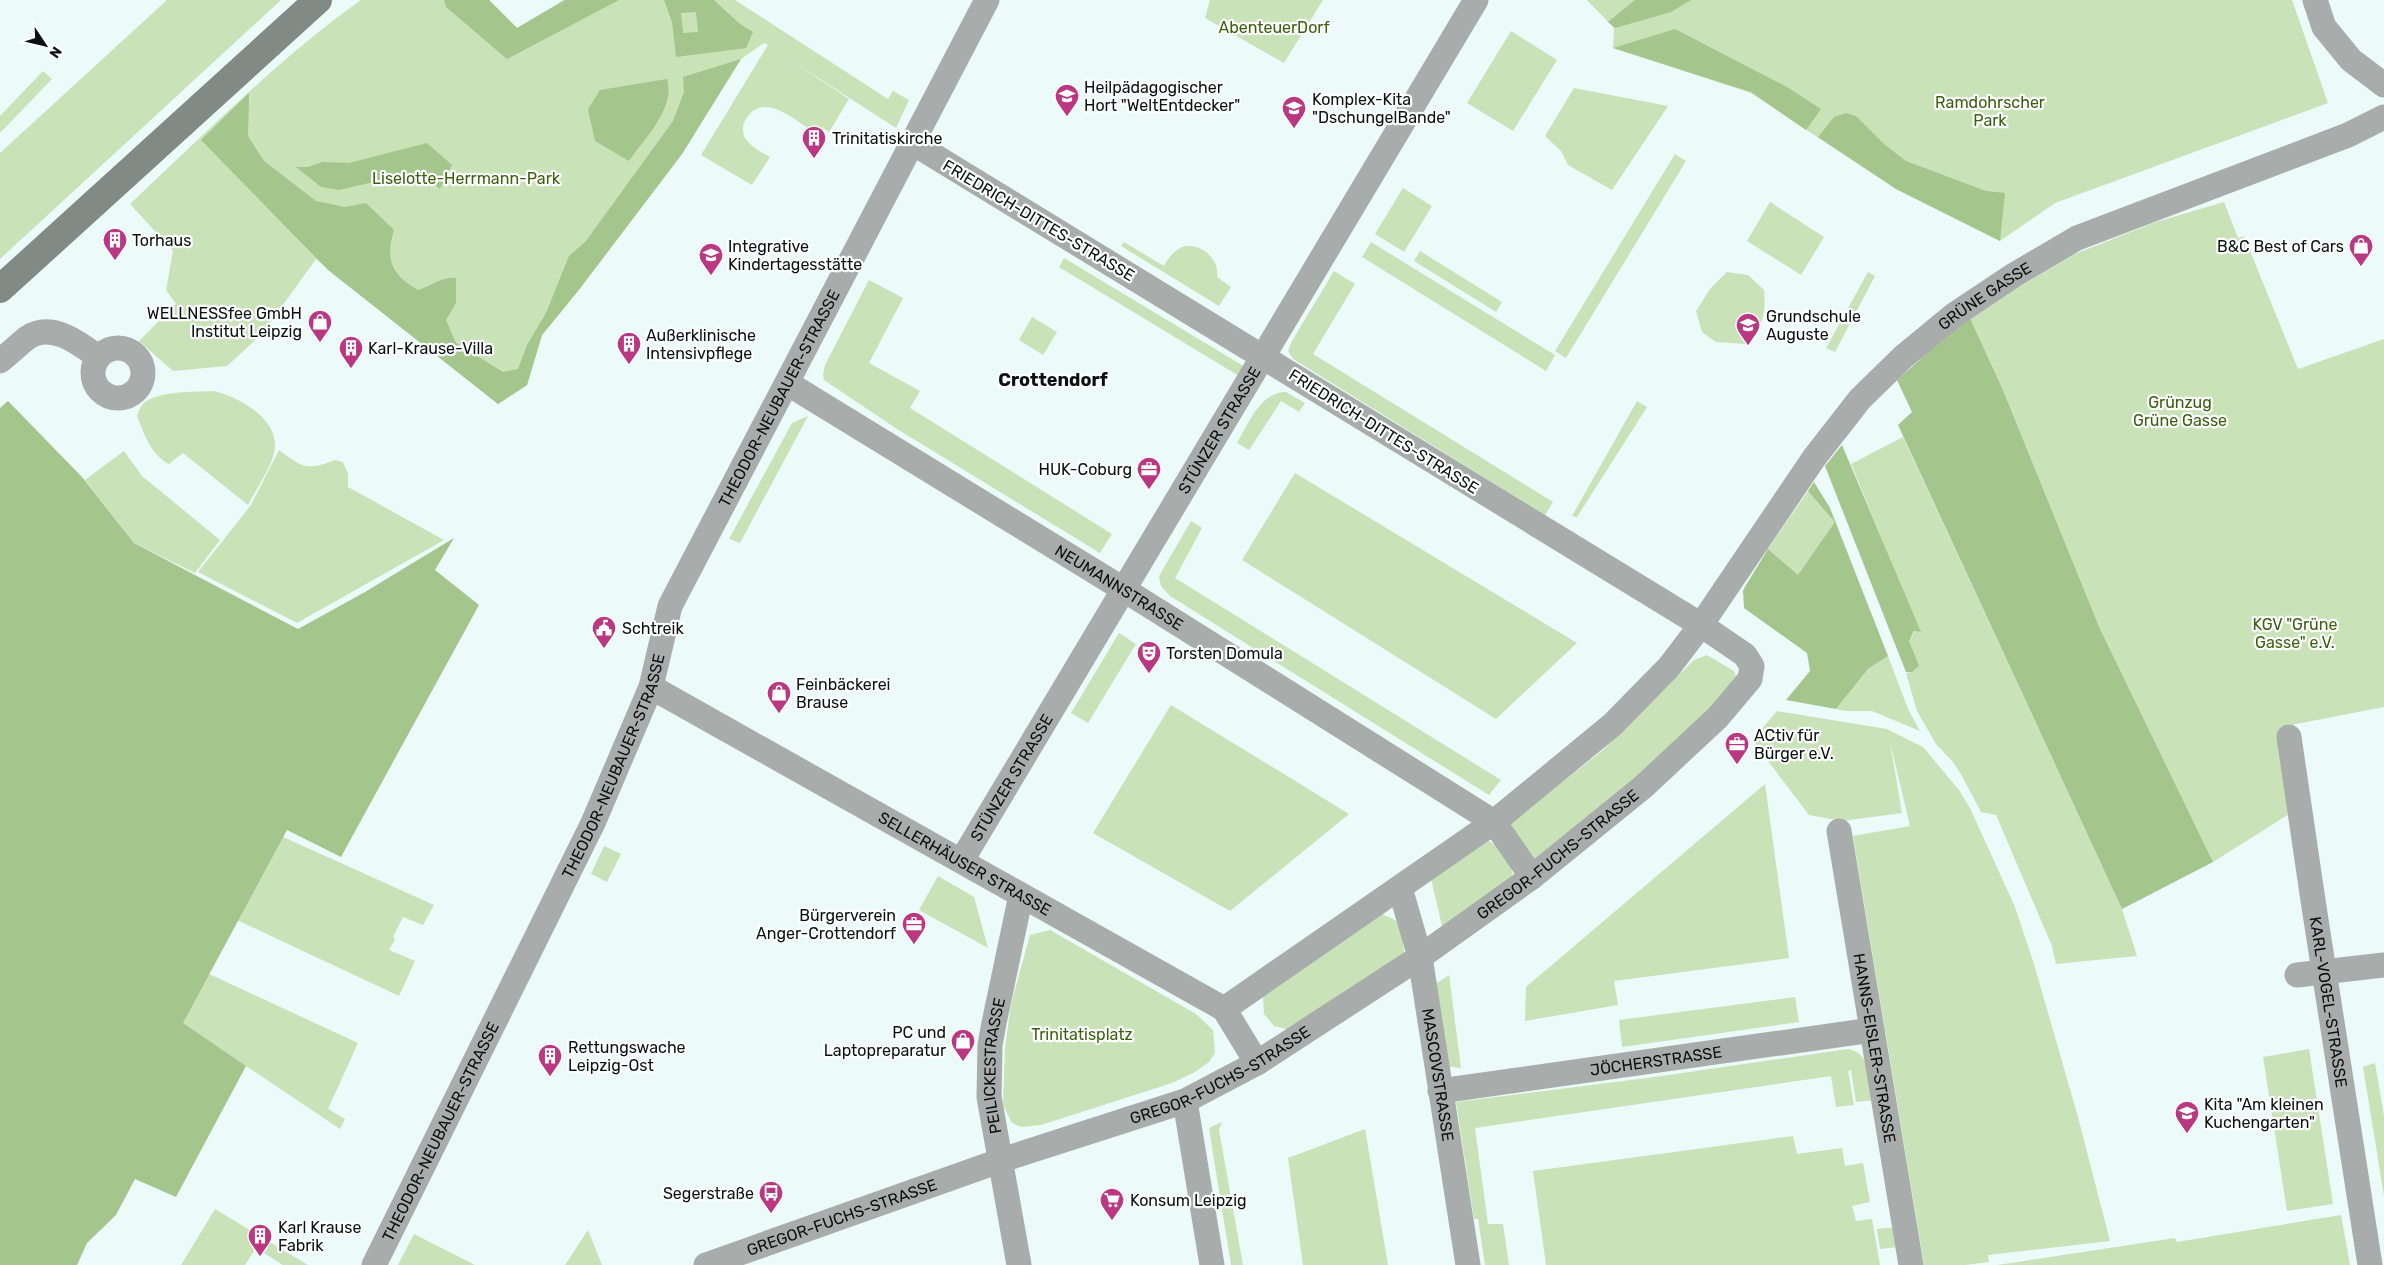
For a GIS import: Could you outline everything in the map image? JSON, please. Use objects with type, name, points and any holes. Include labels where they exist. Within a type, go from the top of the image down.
[{"type":"street","points":[[0,289],[318,0]]},
{"type":"street","name":"THEODOR-NEUBAUER-STRASSE","points":[[374,1265],[593,823],[651,687],[670,606],[987,0]]},
{"type":"street","name":"STÜNZER STRASSE","points":[[962,860],[1476,0]]},
{"type":"street","points":[[2315,0],[2324,27],[2351,60],[2384,85]]},
{"type":"street","name":"GRÜNE GASSE","points":[[1701,625],[1814,458],[1860,399],[1903,357],[1954,315],[2014,275],[2077,238],[2348,135],[2384,117]]},
{"type":"street","name":"FRIEDRICH-DITTES-STRASSE","points":[[913,143],[1701,625]]},
{"type":"street","points":[[0,361],[29,337],[49,331],[75,340],[98,357]]},
{"type":"street","name":"NEUMANNSTRASSE","points":[[787,383],[1123,589],[1494,822],[1532,877]]},
{"type":"street","points":[[1224,1009],[1494,822],[1612,725],[1670,667],[1701,625]]},
{"type":"street","name":"GREGOR-FUCHS-STRASSE","points":[[708,1265],[1002,1160],[1185,1101],[1257,1063],[1420,957],[1532,877],[1643,787],[1718,718],[1750,678],[1752,666],[1745,655],[1701,625]]},
{"type":"street","name":"SELLERHÄUSER STRASSE","points":[[651,687],[962,860],[1224,1009],[1257,1063]]},
{"type":"street","name":"KARL-VOGEL-STRASSE","points":[[2289,737],[2370,1265]]},
{"type":"street","name":"HANNS-EISLER-STRASSE","points":[[1839,831],[1911,1265]]},
{"type":"street","name":"MASCOVSTRASSE","points":[[1400,888],[1420,957],[1468,1265]]},
{"type":"street","name":"PEILICKESTRASSE","points":[[1019,1265],[1002,1160],[989,1097],[990,1045],[1021,895]]},
{"type":"street","points":[[2297,976],[2384,965]]},
{"type":"street","name":"JÖCHERSTRASSE","points":[[1440,1092],[1872,1030]]},
{"type":"street","points":[[1185,1101],[1212,1265]]},
{"type":"green space","points":[[167,0],[281,0],[0,259],[0,153]]},
{"type":"green space","name":"Liselotte-Herrmann-Park","points":[[361,0],[489,0],[517,28],[564,0],[735,0],[888,99],[893,91],[909,100],[896,128],[786,57],[849,99],[829,132],[822,127],[817,134],[792,117],[772,108],[760,108],[750,113],[744,122],[743,133],[745,138],[753,147],[770,157],[752,185],[701,155],[768,45],[764,43],[741,59],[682,154],[578,291],[542,335],[527,385],[498,404],[316,259],[262,334],[227,366],[173,371],[139,341],[176,304],[166,290],[173,251],[130,204],[271,72]]},
{"type":"green space","points":[[444,0],[489,0],[517,28],[565,0],[619,0],[507,59],[446,7]]},
{"type":"green space","points":[[664,0],[714,0],[740,24],[753,32],[746,48],[676,57],[672,22]],"holes":[[[696,12],[698,32],[683,33],[681,13]]]},
{"type":"green space","name":"AbenteuerDorf","points":[[1210,0],[1323,0],[1284,63],[1205,18]]},
{"type":"green space","name":"Ramdohrscher Park","points":[[1587,0],[2292,0],[2328,103],[2055,203],[2000,241],[1896,189],[1751,93],[1613,48],[1614,28]]},
{"type":"green space","points":[[1635,0],[1691,0],[1671,12],[1615,28],[1608,22]]},
{"type":"green space","points":[[1675,29],[1787,87],[1821,109],[1806,130],[1751,92],[1613,48]]},
{"type":"green space","points":[[1511,31],[1557,60],[1513,131],[1467,103]]},
{"type":"green space","points":[[741,59],[682,154],[578,291],[542,335],[527,385],[498,404],[328,270],[201,140],[249,93],[248,136],[264,161],[316,201],[345,207],[366,203],[394,230],[390,250],[393,265],[396,272],[402,278],[418,290],[442,280],[456,278],[456,303],[446,320],[456,343],[503,372],[518,369],[527,345],[546,313],[569,256],[586,241],[673,121],[684,92],[683,77]]},
{"type":"green space","points":[[43,71],[52,79],[0,133],[0,116]]},
{"type":"green space","points":[[667,79],[669,90],[663,112],[629,161],[595,141],[588,109],[600,90]]},
{"type":"green space","points":[[1574,88],[1668,106],[1612,190],[1568,165],[1561,151],[1545,136]]},
{"type":"green space","points":[[1846,113],[1856,116],[1884,144],[1906,161],[1986,191],[2005,193],[2000,241],[1896,189],[1818,137],[1834,117]]},
{"type":"green space","points":[[427,143],[452,165],[440,189],[426,178],[395,177],[339,190],[321,187],[296,167],[308,167],[323,162],[349,163]]},
{"type":"green space","points":[[1675,154],[1686,161],[1566,358],[1555,351]]},
{"type":"green space","points":[[1403,188],[1432,206],[1404,252],[1375,234]]},
{"type":"green space","points":[[1770,202],[1824,237],[1801,275],[1747,241]]},
{"type":"green space","name":"KGV \"Grüne Gasse\" e.V.","points":[[2224,202],[2238,238],[2244,236],[2298,369],[2384,339],[2384,707],[2281,727],[2294,811],[2213,862],[2102,634],[2003,390],[1969,316],[2075,254],[2156,222]]},
{"type":"green space","points":[[1124,242],[1164,266],[1180,248],[1187,246],[1201,249],[1212,258],[1217,270],[1217,277],[1231,287],[1219,306],[1121,246]]},
{"type":"green space","points":[[1371,242],[1555,355],[1546,371],[1362,257]]},
{"type":"green space","points":[[1420,251],[1502,302],[1496,312],[1414,261]]},
{"type":"green space","points":[[1064,258],[1245,367],[1239,376],[1059,267]]},
{"type":"green space","points":[[1334,271],[1355,284],[1313,354],[1553,502],[1545,515],[1293,359],[1288,351],[1292,341]]},
{"type":"green space","points":[[1727,272],[1748,275],[1764,290],[1764,314],[1762,320],[1745,344],[1716,342],[1702,332],[1696,311],[1710,289]]},
{"type":"green space","points":[[1868,272],[1875,276],[1835,352],[1826,348]]},
{"type":"green space","points":[[869,280],[903,298],[869,363],[920,391],[910,408],[1112,534],[1100,553],[897,429],[824,380],[825,365]]},
{"type":"green space","points":[[1969,316],[2003,390],[2100,629],[2213,862],[2122,909],[1898,425],[1912,412],[1897,380]]},
{"type":"green space","points":[[1032,317],[1057,332],[1043,355],[1019,340]]},
{"type":"green space","points":[[215,391],[247,405],[257,412],[272,430],[275,441],[274,453],[266,473],[248,505],[183,453],[169,464],[163,460],[153,450],[137,416],[142,405],[156,397],[166,394]]},
{"type":"green space","points":[[1286,392],[1305,403],[1299,412],[1281,401],[1249,450],[1237,443],[1262,403],[1277,393]]},
{"type":"green space","points":[[8,401],[82,477],[134,543],[298,629],[365,592],[454,538],[435,570],[479,605],[341,857],[287,830],[183,1023],[246,1066],[176,1197],[135,1179],[116,1215],[87,1243],[77,1265],[0,1265],[0,408]]},
{"type":"green space","points":[[1637,401],[1647,407],[1577,517],[1572,516]]},
{"type":"green space","points":[[808,416],[740,543],[729,539],[792,423]]},
{"type":"green space","points":[[1903,437],[2122,909],[2137,956],[2056,964],[2052,946],[1996,815],[1981,812],[1962,776],[1953,762],[1936,744],[1917,711],[1906,673],[1912,672],[1909,641],[1915,631],[1920,632],[1851,464]]},
{"type":"green space","points":[[1842,445],[1921,632],[1914,631],[1909,641],[1919,666],[1912,672],[1906,672],[1825,466]]},
{"type":"green space","points":[[279,450],[294,461],[306,466],[318,466],[335,460],[343,462],[348,474],[348,487],[444,540],[297,623],[198,572],[251,505]]},
{"type":"green space","points":[[124,451],[142,476],[220,540],[195,573],[134,543],[85,480]]},
{"type":"green space","points":[[1295,473],[1577,643],[1496,719],[1242,560]]},
{"type":"green space","points":[[1814,482],[1830,508],[1888,656],[1868,669],[1836,709],[1786,700],[1810,671],[1807,653],[1744,608],[1743,590],[1768,549],[1798,575],[1835,522],[1808,491]]},
{"type":"green space","points":[[1808,491],[1836,521],[1798,576],[1768,549]]},
{"type":"green space","points":[[1191,521],[1202,528],[1175,578],[1501,780],[1489,795],[1170,596],[1161,586],[1159,576]]},
{"type":"green space","points":[[1119,633],[1136,644],[1088,723],[1071,713]]},
{"type":"green space","points":[[1707,655],[1734,671],[1737,679],[1694,735],[1534,862],[1508,828],[1513,821],[1603,750],[1694,660]]},
{"type":"green space","points":[[1888,656],[1908,709],[1920,731],[1872,711],[1836,709],[1868,669]]},
{"type":"green space","points":[[1171,705],[1349,814],[1230,911],[1093,833]]},
{"type":"green space","points":[[1777,711],[1887,729],[1923,747],[1959,790],[1970,808],[2015,907],[2034,964],[2078,1117],[2110,1241],[1988,1255],[1989,1262],[1965,1265],[1924,1265],[1853,836],[1910,826],[1890,742],[1902,813],[1842,821],[1809,815],[1752,740]]},
{"type":"green space","points":[[1765,784],[1789,958],[1614,981],[1618,1005],[1525,1021],[1526,987]]},
{"type":"green space","points":[[283,837],[434,905],[423,925],[403,917],[393,937],[395,939],[389,950],[415,961],[399,996],[237,920]]},
{"type":"green space","points":[[1489,841],[1498,847],[1504,855],[1513,874],[1501,890],[1492,898],[1442,926],[1431,879]]},
{"type":"green space","points":[[604,846],[621,854],[607,882],[591,874]]},
{"type":"green space","points":[[938,876],[974,897],[988,948],[919,910]]},
{"type":"green space","points":[[1382,914],[1397,921],[1401,930],[1404,952],[1399,960],[1290,1030],[1274,1026],[1264,1014],[1263,997]]},
{"type":"green space","name":"Trinitatisplatz","points":[[1050,930],[1196,1014],[1213,1030],[1215,1053],[1209,1062],[1195,1072],[1172,1083],[1041,1125],[1021,1127],[1012,1123],[1003,1105],[1005,1048],[1011,1004],[1030,935]]},
{"type":"green space","points":[[209,974],[358,1043],[328,1109],[345,1119],[340,1129],[182,1023]]},
{"type":"green space","points":[[1449,975],[1461,1068],[1446,1066],[1434,985]]},
{"type":"green space","points":[[1795,997],[1799,1022],[1622,1047],[1619,1020]]},
{"type":"green space","points":[[1848,1049],[1862,1056],[1866,1062],[1876,1100],[1856,1102],[1851,1070],[1848,1071],[1854,1105],[1836,1107],[1831,1076],[1475,1128],[1488,1224],[1503,1224],[1509,1265],[1485,1265],[1478,1219],[1474,1219],[1456,1102],[1655,1077]]},
{"type":"green space","points":[[2309,1049],[2333,1204],[2287,1211],[2263,1057]]},
{"type":"green space","points":[[2375,1063],[2384,1116],[2384,1196],[2363,1067]]},
{"type":"green space","points":[[1222,1122],[1219,1130],[1243,1265],[1231,1265],[1209,1128]]},
{"type":"green space","points":[[1365,1129],[1388,1265],[1303,1265],[1288,1158]]},
{"type":"green space","points":[[1793,1136],[1797,1154],[1842,1148],[1845,1166],[1863,1163],[1870,1202],[1852,1206],[1856,1221],[1872,1219],[1880,1265],[1546,1265],[1533,1171]]},
{"type":"green space","points":[[215,1209],[308,1265],[283,1265],[256,1248],[245,1265],[181,1265]]},
{"type":"green space","points":[[2341,1215],[2350,1265],[1997,1265],[2175,1238],[2177,1242]]},
{"type":"green space","points":[[1895,1227],[1898,1247],[1880,1249],[1877,1229]]},
{"type":"green space","points":[[588,1230],[602,1265],[565,1265]]},
{"type":"green space","points":[[414,1234],[475,1265],[398,1265]]},
{"type":"place","name":"Heilpädagogischer Hort \"WeltEntdecker\"","points":[[1067,117]]},
{"type":"place","name":"Komplex-Kita \"DschungelBande\"","points":[[1294,129]]},
{"type":"place","name":"Trinitatiskirche","points":[[814,159]]},
{"type":"place","name":"Torhaus","points":[[115,261]]},
{"type":"place","name":"B&C Best of Cars","points":[[2361,267]]},
{"type":"place","name":"Integrative Kindertagesstätte","points":[[711,276]]},
{"type":"place","name":"WELLNESSfee GmbH Institut Leipzig","points":[[320,343]]},
{"type":"place","name":"Grundschule Auguste","points":[[1748,346]]},
{"type":"place","name":"Außerklinische Intensivpflege","points":[[629,365]]},
{"type":"place","name":"Karl-Krause-Villa","points":[[351,369]]},
{"type":"place","name":"HUK-Coburg","points":[[1149,490]]},
{"type":"place","name":"Schtreik","points":[[604,649]]},
{"type":"place","name":"Torsten Domula","points":[[1149,674]]},
{"type":"place","name":"Feinbäckerei Brause","points":[[779,714]]},
{"type":"place","name":"ACtiv für Bürger e.V.","points":[[1737,765]]},
{"type":"place","name":"Bürgerverein Anger-Crottendorf","points":[[914,945]]},
{"type":"place","name":"PC und Laptopreparatur","points":[[963,1062]]},
{"type":"place","name":"Rettungswache Leipzig-Ost","points":[[550,1077]]},
{"type":"place","name":"Kita \"Am kleinen Kuchengarten\"","points":[[2187,1134]]},
{"type":"place","name":"Segerstraße","points":[[771,1214]]},
{"type":"place","name":"Konsum Leipzig","points":[[1112,1221]]},
{"type":"place","name":"Karl Krause Fabrik","points":[[260,1257]]},
{"type":"district","name":"Crottendorf","points":[[1053,380]]},
{"type":"park label","name":"Grünzug Grüne Gasse","points":[[2180,411]]}]
